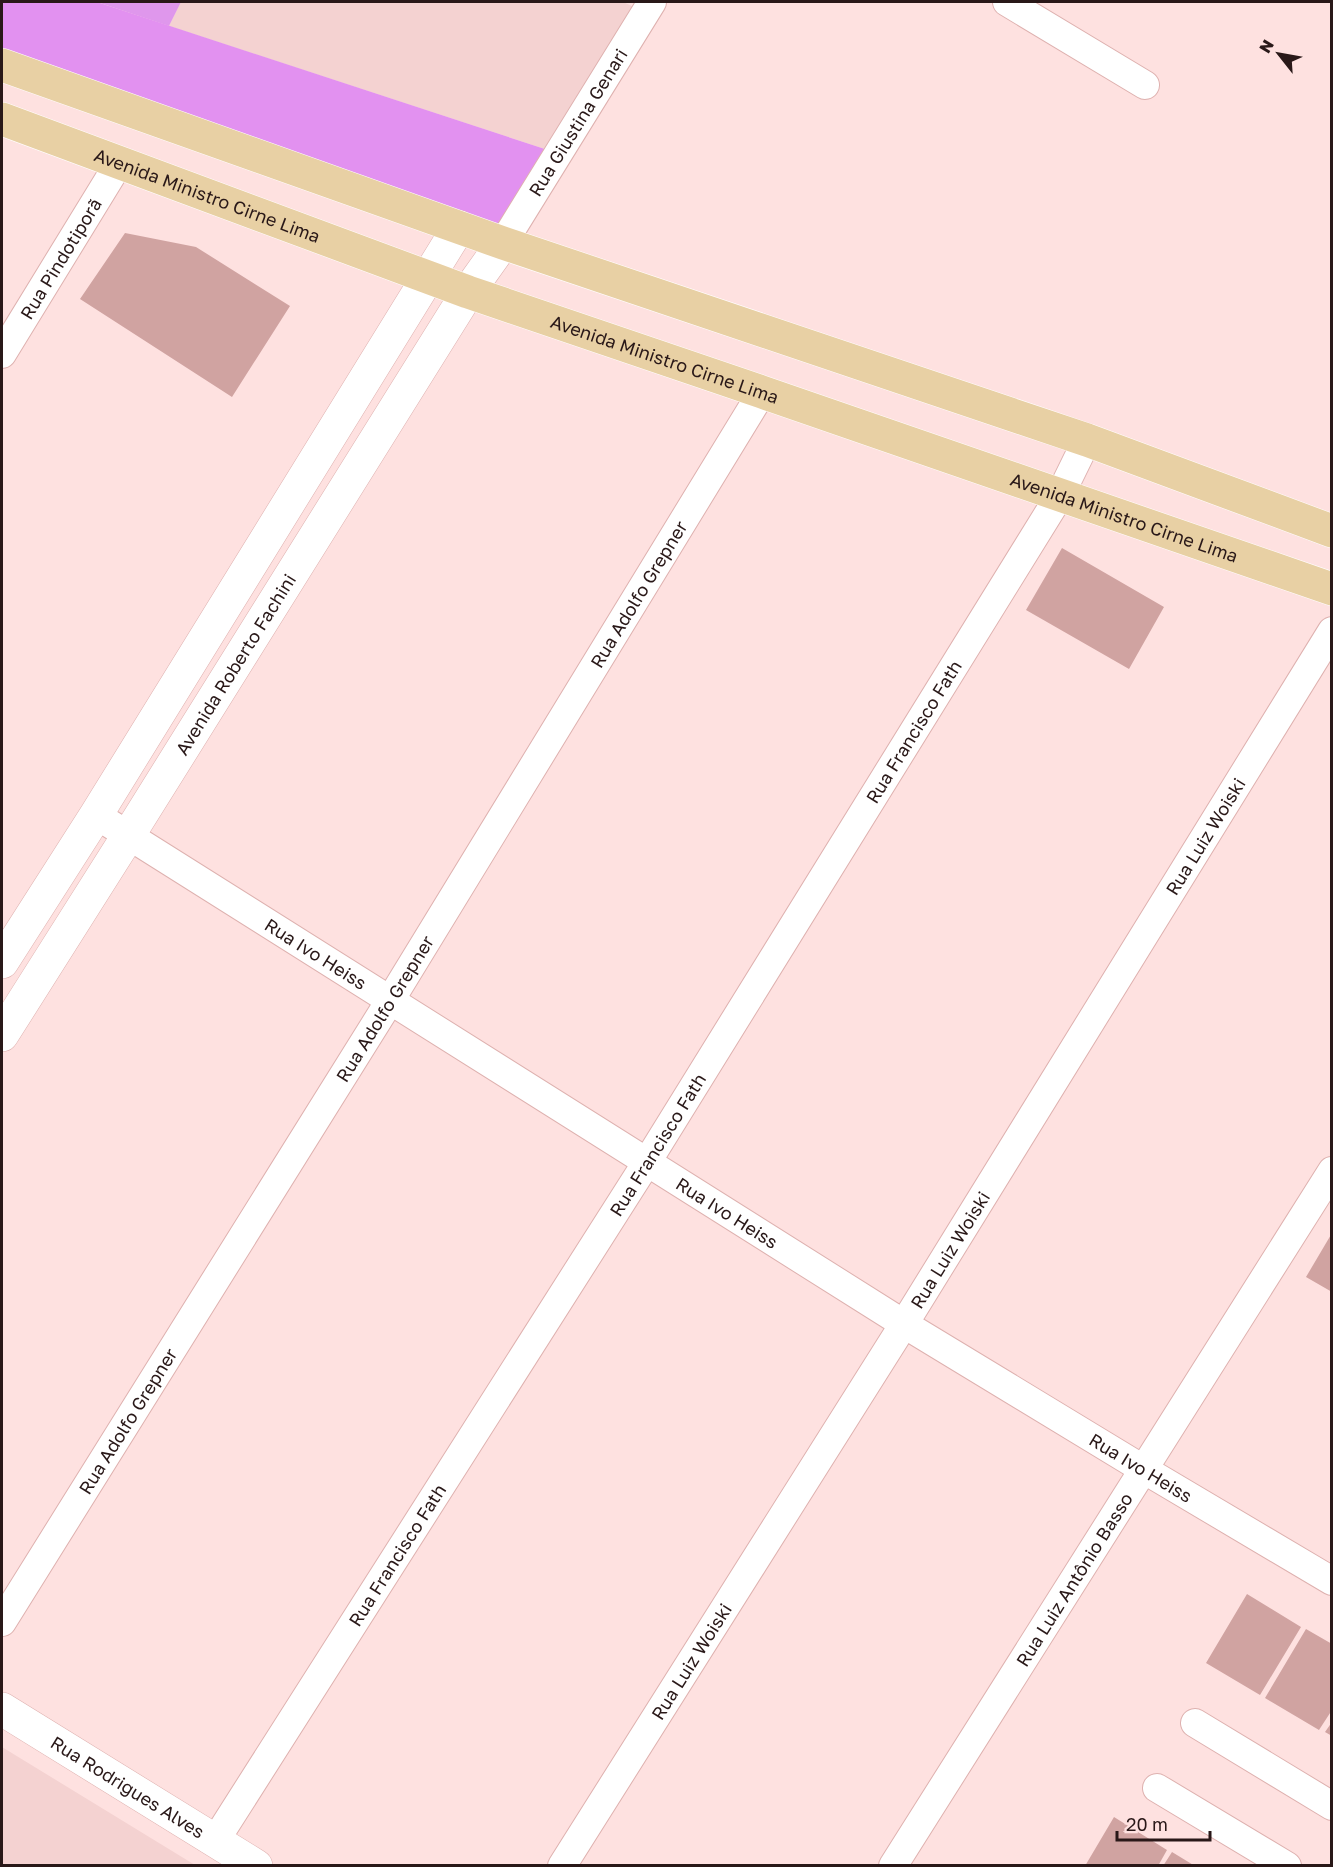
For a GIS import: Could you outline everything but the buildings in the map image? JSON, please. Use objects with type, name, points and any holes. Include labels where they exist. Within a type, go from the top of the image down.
[{"type":"main road","points":[[2,65],[503,243],[1087,440],[1332,531]]},
{"type":"main road","name":"Avenida Ministro Cirne Lima","points":[[2,119],[428,278],[1332,590]]},
{"type":"street","name":"Rua Giustina Genari","points":[[503,243],[652,2]]},
{"type":"street","points":[[1007,2],[1145,85]]},
{"type":"street","name":"Rua Pindotiporã","points":[[2,354],[119,163]]},
{"type":"street","points":[[2,962],[96,815],[459,227]]},
{"type":"street","name":"Avenida Roberto Fachini","points":[[2,1035],[468,292],[503,243]]},
{"type":"street","name":"Rua Adolfo Grepner","points":[[2,1622],[391,999],[762,392]]},
{"type":"street","name":"Rua Francisco Fath","points":[[215,1841],[646,1162],[1060,495],[1087,440]]},
{"type":"street","name":"Rua Luiz Woiski","points":[[562,1866],[904,1324],[1332,631]]},
{"type":"street","name":"Rua Ivo Heiss","points":[[96,815],[904,1324],[1332,1581]]},
{"type":"street","name":"Rua Luiz Antônio Basso","points":[[893,1866],[1332,1171]]},
{"type":"street","name":"Rua Rodrigues Alves","points":[[2,1708],[256,1866]]},
{"type":"street","points":[[1195,1723],[1332,1806]]},
{"type":"street","points":[[1157,1788],[1287,1866]]},
{"type":"shaded area","points":[[2,2],[97,2],[557,153],[499,237],[2,60]]},
{"type":"shaded area","points":[[97,2],[181,2],[169,26]]},
{"type":"shaded area","points":[[181,2],[623,2],[643,11],[557,153],[169,26]]},
{"type":"shaded area","points":[[2,1747],[195,1865],[2,1865]]}]
